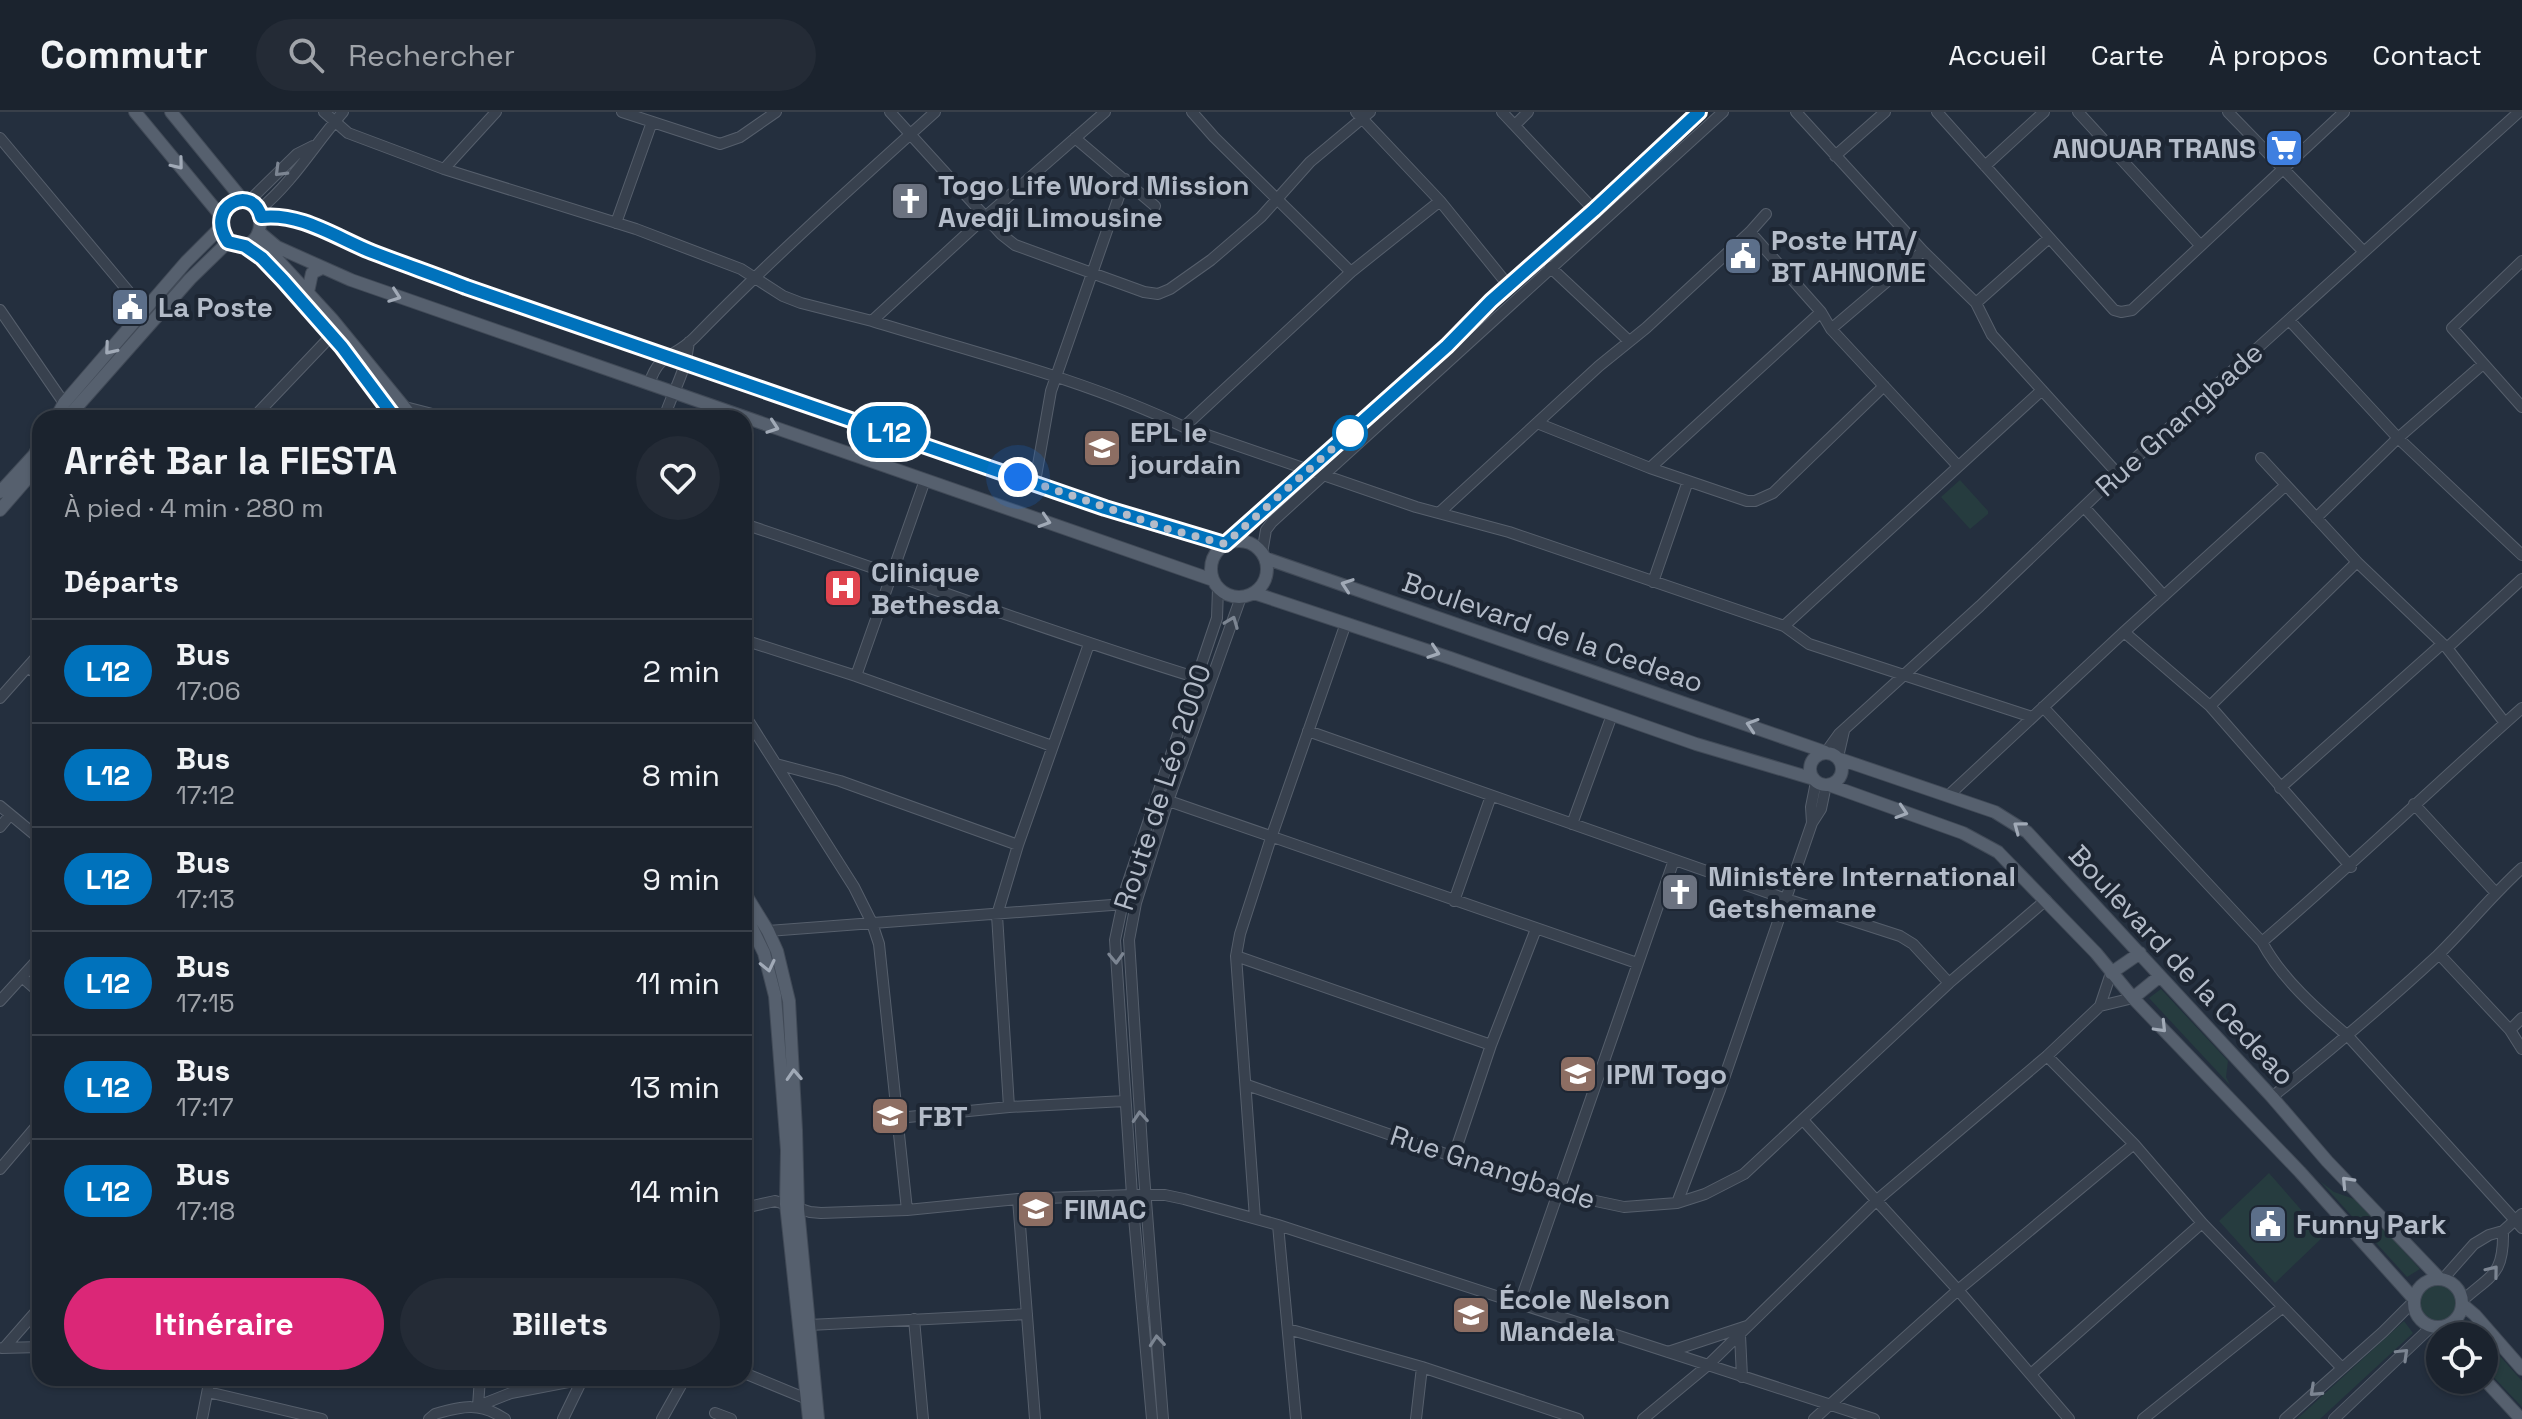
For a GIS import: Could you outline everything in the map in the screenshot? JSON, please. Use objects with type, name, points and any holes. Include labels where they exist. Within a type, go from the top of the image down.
[{"type":"main road","points":[[135,112],[220,223],[228,242]]},
{"type":"main road","points":[[171,112],[253,207],[258,235],[407,410]]},
{"type":"main road","points":[[60,410],[220,223],[234,201],[326,231],[438,277],[1168,529],[1228,543],[1247,542],[1263,555],[1266,577],[1248,595],[1233,597],[1216,584],[752,420]]},
{"type":"main road","points":[[245,246],[258,235]]},
{"type":"main road","points":[[258,235],[322,268],[370,287],[725,410]]},
{"type":"main road","points":[[228,242],[245,246],[273,269],[389,410]]},
{"type":"main road","points":[[74,410],[181,289],[228,242]]},
{"type":"main road","points":[[308,292],[312,273],[322,268]]},
{"type":"main road","points":[[0,492],[32,462]]},
{"type":"main road","points":[[0,510],[32,465]]},
{"type":"main road","points":[[1216,584],[1211,564],[1219,549],[1228,543]]},
{"type":"main road","name":"Boulevard de la Cedeao","points":[[1263,555],[1787,737],[1995,812],[2018,825],[2140,953],[2327,1161],[2442,1279]]},
{"type":"main road","name":"Boulevard de la Cedeao","points":[[1248,595],[1346,623],[1821,783],[1963,833],[1998,852],[2290,1161],[2414,1300]]},
{"type":"main road","points":[[1832,755],[1841,775],[1821,783],[1811,774],[1811,762],[1814,757],[1832,755]]},
{"type":"main road","points":[[756,934],[775,996],[809,1419]]},
{"type":"main road","points":[[2111,973],[2140,953]]},
{"type":"main road","points":[[2133,998],[2160,976]]},
{"type":"main road","points":[[792,1206],[809,1325],[818,1419]]},
{"type":"main road","points":[[2426,1322],[2417,1315],[2414,1300],[2420,1286],[2433,1279],[2442,1279],[2458,1290],[2462,1303],[2522,1369]]},
{"type":"main road","points":[[2453,1322],[2462,1303]]},
{"type":"main road","points":[[2497,1394],[2517,1418]]},
{"type":"street","points":[[324,112],[348,133],[444,169],[616,223],[741,269],[783,296],[801,303],[872,321],[1055,378],[1153,411],[1184,427],[1324,476],[1522,536],[1784,626],[1809,644],[2032,717]]},
{"type":"street","points":[[253,207],[297,154],[313,146],[343,112]]},
{"type":"street","points":[[444,169],[496,112]]},
{"type":"street","points":[[622,112],[720,144],[740,137],[776,112]]},
{"type":"street","points":[[890,112],[985,217],[1015,245],[1144,292],[1158,294],[1211,260],[1261,217],[1276,196],[1363,114],[1440,201],[1508,285]]},
{"type":"street","points":[[649,384],[654,368],[666,356],[689,342],[754,277],[935,112]]},
{"type":"street","points":[[872,321],[1105,112]]},
{"type":"street","points":[[1192,112],[1351,272]]},
{"type":"street","points":[[1502,112],[1594,210]]},
{"type":"street","points":[[1515,125],[1528,112]]},
{"type":"street","points":[[1228,543],[1447,346],[1508,285],[1699,112]]},
{"type":"street","points":[[1263,555],[1266,530],[1272,522],[1723,112]]},
{"type":"street","points":[[1796,112],[1923,251],[1976,303],[1992,335],[2118,474]]},
{"type":"street","points":[[1835,156],[1885,112]]},
{"type":"street","points":[[1937,112],[2114,310],[2121,312],[2132,310],[2344,112]]},
{"type":"street","points":[[1985,166],[2044,112]]},
{"type":"street","points":[[2078,112],[2200,245]]},
{"type":"street","points":[[2228,112],[2364,252]]},
{"type":"street","name":"Rue Gnangbade","points":[[1832,755],[1844,731],[2118,474],[2521,112]]},
{"type":"street","points":[[616,223],[652,122]]},
{"type":"street","points":[[0,138],[144,310]]},
{"type":"street","points":[[1075,138],[1155,206]]},
{"type":"street","points":[[1035,482],[1047,406],[1055,378],[1125,179]]},
{"type":"street","points":[[1184,427],[1351,272],[1440,201]]},
{"type":"street","points":[[1439,513],[1750,232],[1766,214]]},
{"type":"street","points":[[1750,232],[1821,312],[1831,329],[1958,466]]},
{"type":"street","points":[[1976,303],[2049,238]]},
{"type":"street","points":[[1831,329],[1923,251]]},
{"type":"street","points":[[2521,263],[2452,327],[2522,407]]},
{"type":"street","points":[[1550,267],[1629,341]]},
{"type":"street","points":[[1650,468],[1821,312]]},
{"type":"street","points":[[1,313],[64,403]]},
{"type":"street","points":[[2289,320],[2398,438],[2521,552]]},
{"type":"street","points":[[261,410],[331,336]]},
{"type":"street","points":[[667,410],[687,363],[689,342]]},
{"type":"street","points":[[2316,518],[2398,438],[2483,364]]},
{"type":"street","points":[[1537,423],[1650,468],[1755,501],[1768,496],[1884,386]]},
{"type":"street","points":[[1784,626],[2042,390]]},
{"type":"street","points":[[405,407],[417,410]]},
{"type":"street","points":[[2261,458],[2357,562],[2444,646],[2505,723]]},
{"type":"street","points":[[856,676],[925,480]]},
{"type":"street","points":[[1653,582],[1688,481]]},
{"type":"street","points":[[1949,795],[2286,485]]},
{"type":"street","points":[[2084,507],[2164,596]]},
{"type":"street","points":[[752,527],[1089,644],[1198,678]]},
{"type":"street","points":[[2210,706],[2357,562]]},
{"type":"street","points":[[2280,788],[2522,579]]},
{"type":"street","name":"Route de Léo 2000","points":[[1163,1419],[1129,940],[1163,799],[1217,618],[1216,584]]},
{"type":"street","name":"Route de Léo 2000","points":[[1152,1419],[1132,1195],[1115,940],[1121,905],[1248,595]]},
{"type":"street","points":[[1255,1218],[1236,956],[1240,934],[1271,838],[1346,623]]},
{"type":"street","points":[[2124,632],[2210,706],[2351,867]]},
{"type":"street","points":[[752,643],[1052,746]]},
{"type":"street","points":[[1009,1107],[997,915],[1018,845],[1089,644]]},
{"type":"street","points":[[0,698],[32,662]]},
{"type":"street","points":[[28,667],[32,670]]},
{"type":"street","points":[[2043,707],[2262,942],[2270,957],[2326,1018],[2348,1036],[2520,1221],[2474,1244],[2442,1279]]},
{"type":"street","points":[[2262,942],[2351,867],[2414,804],[2522,708]]},
{"type":"street","points":[[1572,824],[1612,715]]},
{"type":"street","points":[[752,726],[840,865],[872,923],[879,944],[907,1210]]},
{"type":"street","points":[[1308,731],[1907,939],[1949,983]]},
{"type":"street","points":[[776,764],[840,781],[1018,845]]},
{"type":"street","points":[[1677,1203],[1786,899],[1812,823],[1811,807],[1821,783]]},
{"type":"street","points":[[1454,901],[1491,796]]},
{"type":"street","points":[[1163,799],[1637,963]]},
{"type":"street","points":[[2414,804],[2495,892]]},
{"type":"street","points":[[0,806],[32,833]]},
{"type":"street","points":[[0,827],[10,815]]},
{"type":"street","points":[[1519,1305],[1674,860]]},
{"type":"street","points":[[2272,1097],[2348,1036],[2439,954],[2495,892],[2522,868]]},
{"type":"street","name":"Rue Gnangbade","points":[[1247,1085],[1558,1193],[1624,1207],[1677,1203],[1705,1194],[1744,1174],[1949,983],[2046,900]]},
{"type":"street","points":[[756,934],[1136,903]]},
{"type":"street","points":[[1454,1155],[1491,1045],[1536,929]]},
{"type":"street","points":[[2439,954],[2510,1030],[2522,1049]]},
{"type":"street","points":[[1236,956],[1491,1045]]},
{"type":"street","points":[[0,1001],[32,966]]},
{"type":"street","points":[[1643,1419],[1707,1366],[1877,1200],[2047,1056],[2100,1006],[2111,973]]},
{"type":"street","points":[[22,977],[32,986]]},
{"type":"street","points":[[2100,1006],[2133,998]]},
{"type":"street","points":[[2510,1030],[2522,1018]]},
{"type":"street","points":[[2047,1056],[2134,1144],[2202,1223],[2341,1367]]},
{"type":"street","points":[[898,1118],[1009,1107],[1125,1101]]},
{"type":"street","points":[[1803,1120],[1958,1290],[2069,1419]]},
{"type":"street","points":[[0,1169],[32,1131]]},
{"type":"street","points":[[1814,1419],[1958,1290],[2134,1144]]},
{"type":"street","points":[[752,1206],[764,1202],[821,1213],[907,1210],[1018,1199],[1145,1194],[1184,1199],[1278,1225],[1874,1419]]},
{"type":"street","points":[[1018,1199],[1035,1419]]},
{"type":"street","points":[[2031,1374],[2202,1223]]},
{"type":"street","points":[[1278,1225],[1296,1419]]},
{"type":"street","points":[[2462,1303],[2497,1271],[2503,1256],[2503,1231]]},
{"type":"street","points":[[2285,1419],[2383,1332],[2414,1300]]},
{"type":"street","points":[[2143,1419],[2283,1307]]},
{"type":"street","points":[[809,1325],[1027,1314]]},
{"type":"street","points":[[2,1348],[32,1316]]},
{"type":"street","points":[[914,1319],[923,1419]]},
{"type":"street","points":[[1666,1353],[1749,1325]]},
{"type":"street","points":[[1288,1329],[1422,1367],[1578,1419]]},
{"type":"street","points":[[1740,1335],[1742,1377]]},
{"type":"street","points":[[2334,1419],[2426,1339]]},
{"type":"street","points":[[2,1348],[32,1347]]},
{"type":"street","points":[[1416,1419],[1422,1367]]},
{"type":"street","points":[[752,1376],[807,1399]]},
{"type":"street","points":[[202,1419],[209,1386]]},
{"type":"street","points":[[478,1406],[479,1386]]},
{"type":"street","points":[[429,1419],[447,1410],[478,1406],[541,1386]]},
{"type":"street","points":[[563,1419],[582,1386]]},
{"type":"street","points":[[662,1419],[681,1386]]},
{"type":"street","points":[[208,1392],[315,1418]]},
{"type":"street","points":[[478,1406],[505,1419]]},
{"type":"street","points":[[715,1413],[731,1419]]},
{"type":"green space","points":[[1960,480],[1988,511],[1970,529],[1941,497]]},
{"type":"green space","points":[[2161,989],[2228,1061],[2226,1077],[2230,1085],[2149,998]]},
{"type":"green space","points":[[2269,1173],[2324,1236],[2275,1283],[2219,1221]]},
{"type":"green space","points":[[2320,1181],[2334,1192],[2357,1200],[2420,1269],[2407,1277]]},
{"type":"green space","points":[[2431,1285],[2445,1285],[2456,1296],[2456,1310],[2445,1321],[2431,1321],[2420,1310],[2420,1296]]},
{"type":"green space","points":[[2404,1321],[2413,1333],[2320,1419],[2297,1419]]},
{"type":"green space","points":[[2498,1354],[2522,1381],[2522,1407],[2498,1382]]},
{"type":"bus line","name":"L12","points":[[389,410],[342,347],[262,258],[245,246],[228,242],[219,224],[221,216],[234,201],[249,201],[259,210],[261,217],[277,215],[326,231],[369,251],[466,287],[1083,501],[1225,544],[1248,527],[1447,346],[1491,301],[1671,141],[1699,112]]},
{"type":"place","name":"ANOUAR TRANS","points":[[2284,148]]},
{"type":"place","name":"Togo Life Word Mission Avedji Limousine","points":[[910,201]]},
{"type":"place","name":"Poste HTA/ BT AHNOME","points":[[1743,256]]},
{"type":"place","name":"La Poste","points":[[130,307]]},
{"type":"place","name":"EPL le jourdain","points":[[1102,448]]},
{"type":"place","name":"Clinique Bethesda","points":[[843,588]]},
{"type":"place","name":"Ministère International Getshemane","points":[[1680,892]]},
{"type":"place","name":"IPM Togo","points":[[1578,1074]]},
{"type":"place","name":"FBT","points":[[890,1116]]},
{"type":"place","name":"FIMAC","points":[[1036,1209]]},
{"type":"place","name":"Funny Park","points":[[2268,1224]]},
{"type":"place","name":"École Nelson Mandela","points":[[1471,1315]]},
{"type":"route","points":[[1018,477],[1168,529],[1225,544],[1248,527],[1359,425],[1350,433]]}]
